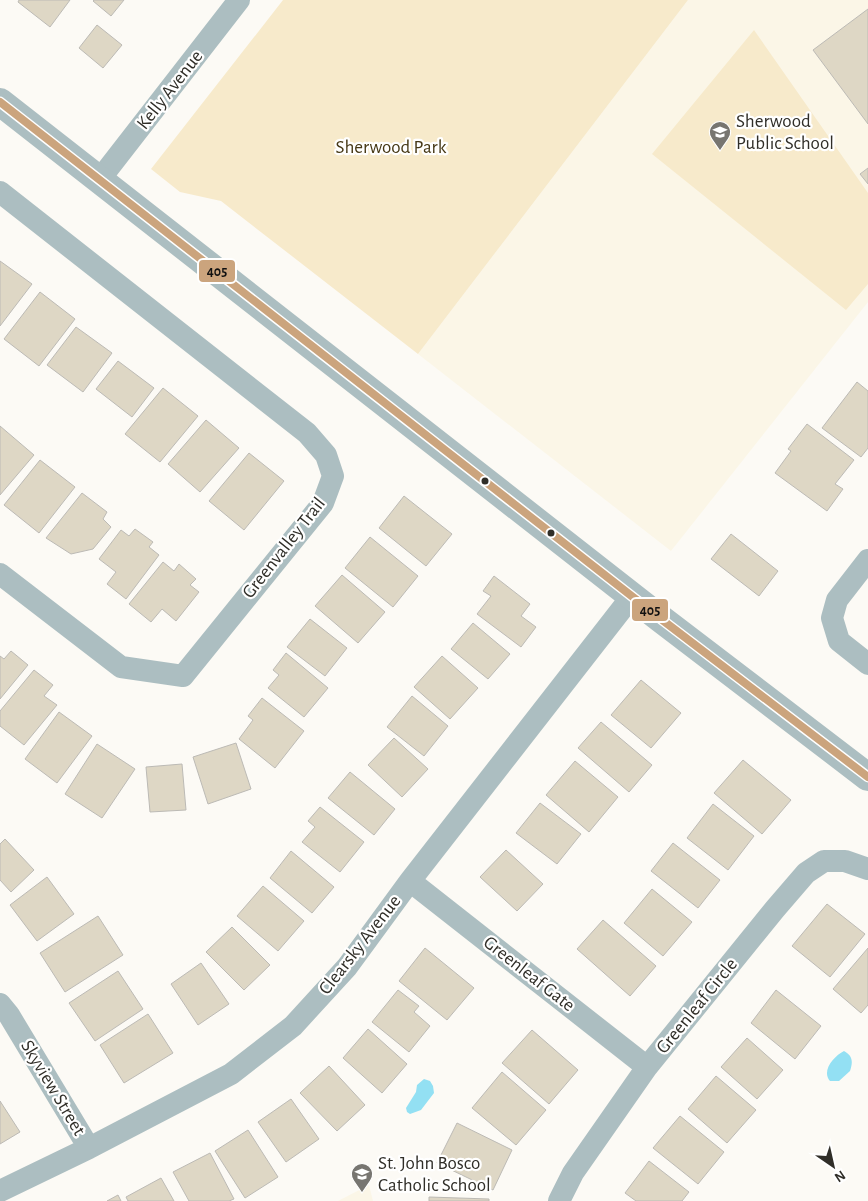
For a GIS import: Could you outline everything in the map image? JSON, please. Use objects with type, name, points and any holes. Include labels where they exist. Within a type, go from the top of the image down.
[{"type":"street","name":"Kelly Avenue","points":[[100,179],[239,0]]},
{"type":"street","points":[[0,102],[632,596],[868,777]]},
{"type":"street","name":"Greenvalley Trail","points":[[0,192],[307,433],[326,455],[333,476],[323,503],[183,676],[121,668],[0,574]]},
{"type":"street","points":[[868,560],[837,600],[832,618],[839,641],[868,664]]},
{"type":"street","name":"Clearsky Avenue","points":[[0,1191],[89,1148],[231,1074],[293,1026],[347,966],[632,596]]},
{"type":"street","name":"Greenleaf Circle","points":[[559,1201],[572,1173],[647,1067],[774,909],[806,874],[824,861],[845,861],[868,869]]},
{"type":"street","name":"Greenleaf Gate","points":[[410,882],[647,1067]]},
{"type":"street","name":"Skyview Street","points":[[0,1004],[9,1015],[89,1148]]},
{"type":"shaded area","name":"Sherwood Public School","points":[[688,0],[868,0],[868,302],[671,551],[418,354]]},
{"type":"shaded area","name":"St. John Bosco Catholic School","points":[[369,1185],[373,1201],[338,1201]]},
{"type":"green space","name":"Sherwood Park","points":[[283,0],[688,0],[418,354],[221,201],[180,192],[151,169]]},
{"type":"green space","points":[[754,30],[868,193],[868,284],[846,310],[652,154]]},
{"type":"water","points":[[844,1051],[851,1060],[850,1071],[839,1081],[830,1081],[827,1073],[828,1068],[836,1056]]},
{"type":"water","points":[[424,1079],[430,1081],[434,1093],[421,1110],[410,1114],[406,1108],[416,1092],[417,1085]]},
{"type":"building","points":[[19,0],[70,0],[50,27],[18,2]]},
{"type":"building","points":[[94,0],[124,0],[111,16]]},
{"type":"building","points":[[868,9],[868,124],[813,50]]},
{"type":"building","points":[[97,25],[122,45],[103,68],[79,48]]},
{"type":"building","points":[[868,168],[868,184],[860,174]]},
{"type":"building","points":[[0,261],[32,284],[0,326]]},
{"type":"building","points":[[40,292],[75,319],[39,366],[4,339]]},
{"type":"building","points":[[76,327],[112,353],[83,392],[47,365]]},
{"type":"building","points":[[118,361],[154,388],[132,417],[96,389]]},
{"type":"building","points":[[857,382],[868,391],[868,448],[861,457],[822,428]]},
{"type":"building","points":[[163,388],[198,416],[160,462],[125,434]]},
{"type":"building","points":[[206,420],[239,448],[200,492],[168,464]]},
{"type":"building","points":[[807,424],[854,460],[835,484],[843,489],[827,511],[775,473],[791,451],[788,449]]},
{"type":"building","points":[[0,426],[34,455],[0,495]]},
{"type":"building","points":[[249,453],[284,481],[244,530],[209,501]]},
{"type":"building","points":[[40,460],[75,487],[39,533],[4,505]]},
{"type":"building","points":[[82,493],[107,512],[103,519],[111,527],[93,549],[71,554],[46,538]]},
{"type":"building","points":[[404,496],[452,534],[426,566],[379,528]]},
{"type":"building","points":[[135,529],[153,542],[149,547],[159,555],[126,599],[107,584],[116,572],[99,559],[121,530],[129,536]]},
{"type":"building","points":[[731,534],[778,571],[759,596],[711,559]]},
{"type":"building","points":[[370,537],[418,576],[393,607],[345,568]]},
{"type":"building","points":[[163,562],[174,571],[179,564],[196,579],[190,585],[199,592],[176,621],[162,609],[151,622],[129,604]]},
{"type":"building","points":[[342,575],[385,612],[358,643],[315,606]]},
{"type":"building","points":[[494,576],[530,604],[521,616],[536,627],[521,647],[477,614],[491,596],[483,591]]},
{"type":"building","points":[[310,619],[347,648],[325,676],[287,647]]},
{"type":"building","points":[[473,623],[510,654],[488,679],[451,649]]},
{"type":"building","points":[[11,651],[28,665],[0,699],[0,656],[4,659]]},
{"type":"building","points":[[286,653],[328,688],[304,717],[268,688],[279,675],[273,670]]},
{"type":"building","points":[[442,656],[478,688],[450,719],[414,687]]},
{"type":"building","points":[[34,670],[53,685],[44,696],[57,705],[24,745],[0,726],[0,711]]},
{"type":"building","points":[[641,680],[681,713],[651,748],[611,715]]},
{"type":"building","points":[[412,696],[448,726],[424,756],[387,727]]},
{"type":"building","points":[[262,698],[304,731],[275,768],[239,739],[253,720],[248,716]]},
{"type":"building","points":[[59,712],[92,736],[57,783],[25,759]]},
{"type":"building","points":[[601,722],[652,765],[629,792],[578,748]]},
{"type":"building","points":[[394,738],[428,769],[402,797],[368,765]]},
{"type":"building","points":[[236,743],[251,789],[208,804],[193,757]]},
{"type":"building","points":[[97,744],[135,769],[102,818],[65,794]]},
{"type":"building","points":[[743,760],[791,800],[762,834],[714,793]]},
{"type":"building","points":[[575,761],[618,797],[589,832],[546,795]]},
{"type":"building","points":[[182,764],[186,810],[150,812],[146,767]]},
{"type":"building","points":[[350,772],[395,809],[374,835],[328,798]]},
{"type":"building","points":[[540,803],[581,834],[557,864],[516,833]]},
{"type":"building","points":[[713,804],[754,836],[728,870],[687,838]]},
{"type":"building","points":[[320,807],[364,842],[340,872],[302,842],[315,827],[308,821]]},
{"type":"building","points":[[5,839],[34,870],[11,892],[0,880],[0,844]]},
{"type":"building","points":[[673,843],[720,880],[698,908],[651,871]]},
{"type":"building","points":[[506,850],[543,884],[517,911],[480,877]]},
{"type":"building","points":[[291,851],[334,887],[312,913],[270,878]]},
{"type":"building","points":[[47,877],[74,914],[37,941],[10,905]]},
{"type":"building","points":[[263,886],[304,921],[278,951],[237,916]]},
{"type":"building","points":[[652,889],[692,922],[663,956],[624,923]]},
{"type":"building","points":[[827,904],[865,934],[830,977],[792,946]]},
{"type":"building","points":[[98,916],[123,955],[65,992],[40,953]]},
{"type":"building","points":[[603,920],[656,966],[630,996],[577,949]]},
{"type":"building","points":[[232,927],[270,965],[244,990],[206,952]]},
{"type":"building","points":[[425,948],[474,988],[447,1020],[399,981]]},
{"type":"building","points":[[868,948],[868,1005],[861,1013],[833,989]]},
{"type":"building","points":[[201,963],[229,1004],[198,1025],[171,984]]},
{"type":"building","points":[[118,971],[143,1009],[95,1041],[69,1003]]},
{"type":"building","points":[[398,990],[419,1006],[414,1012],[430,1026],[409,1052],[372,1022]]},
{"type":"building","points":[[776,990],[821,1026],[795,1059],[751,1023]]},
{"type":"building","points":[[148,1014],[173,1053],[124,1083],[100,1045]]},
{"type":"building","points":[[368,1029],[407,1064],[382,1093],[343,1058]]},
{"type":"building","points":[[532,1030],[578,1070],[549,1104],[502,1063]]},
{"type":"building","points":[[747,1038],[783,1070],[757,1099],[721,1067]]},
{"type":"building","points":[[329,1066],[365,1105],[337,1131],[300,1093]]},
{"type":"building","points":[[502,1072],[546,1110],[516,1145],[472,1108]]},
{"type":"building","points":[[716,1076],[756,1110],[727,1143],[688,1109]]},
{"type":"building","points":[[291,1099],[319,1139],[286,1162],[258,1122]]},
{"type":"building","points":[[0,1101],[20,1132],[0,1144]]},
{"type":"building","points":[[680,1116],[724,1152],[698,1184],[653,1148]]},
{"type":"building","points":[[457,1123],[512,1150],[493,1190],[437,1163]]},
{"type":"building","points":[[248,1130],[278,1177],[245,1198],[215,1151]]},
{"type":"building","points":[[210,1153],[234,1199],[229,1201],[189,1201],[173,1172]]},
{"type":"building","points":[[649,1161],[689,1192],[682,1201],[636,1201],[625,1193]]},
{"type":"building","points":[[161,1178],[174,1201],[128,1201],[126,1197]]},
{"type":"building","points":[[118,1195],[121,1201],[107,1201]]},
{"type":"building","points":[[429,1197],[489,1199],[489,1201],[429,1201]]},
{"type":"transit line","name":"405","points":[[0,102],[661,619],[868,777]]},
{"type":"place","name":"Sherwood Public School","points":[[720,151]]},
{"type":"place","name":"St. John Bosco Catholic School","points":[[362,1193]]}]
